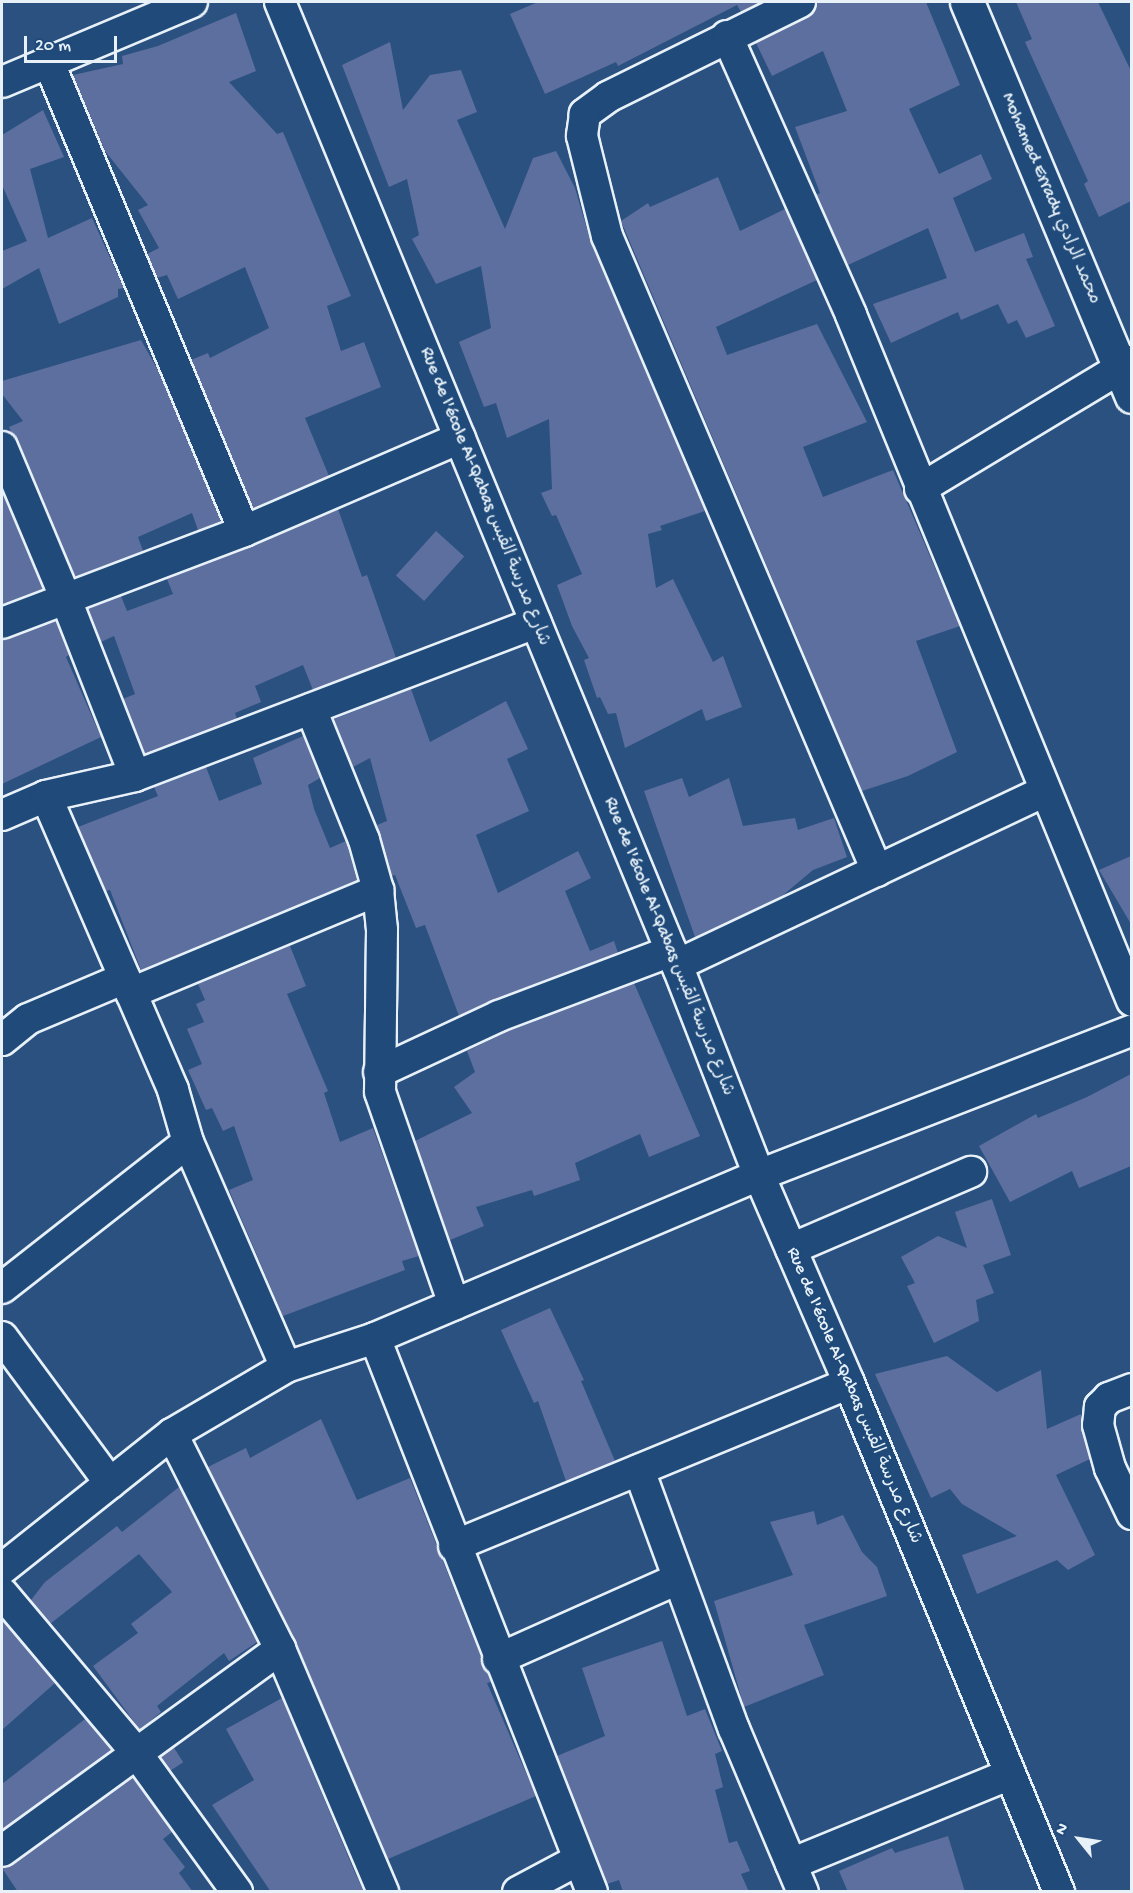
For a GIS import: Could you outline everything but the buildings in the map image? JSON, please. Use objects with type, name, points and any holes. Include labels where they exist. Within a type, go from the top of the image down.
[{"type":"street","points":[[2,82],[192,2]]},
{"type":"street","name":"Rue de l'école Al-Qabas شارع مدرسة القبس","points":[[280,2],[674,958],[759,1175],[849,1383],[1059,1892]]},
{"type":"street","points":[[800,2],[727,36],[608,97],[585,114],[582,136],[608,236],[876,871]]},
{"type":"street","name":"Mohamed Errady محمد الرادي","points":[[967,2],[1128,375]]},
{"type":"street","points":[[727,36],[851,315],[1043,792],[1131,1001]]},
{"type":"street","points":[[49,63],[244,531]]},
{"type":"street","points":[[920,489],[1128,375]]},
{"type":"street","points":[[2,622],[244,531],[460,438]]},
{"type":"street","points":[[2,447],[65,597],[135,776]]},
{"type":"street","points":[[2,815],[46,796],[135,776],[536,623]]},
{"type":"street","points":[[311,709],[364,840],[378,890],[382,930],[380,1092],[454,1305]]},
{"type":"street","points":[[379,1072],[499,1016],[674,958],[876,871],[1043,792]]},
{"type":"street","points":[[46,796],[173,1090],[188,1142],[286,1367]]},
{"type":"street","points":[[2,1040],[28,1019],[128,986],[378,890]]},
{"type":"street","points":[[2,1569],[172,1434],[286,1367],[375,1338],[759,1175],[1131,1030]]},
{"type":"street","points":[[2,1288],[188,1142]]},
{"type":"street","points":[[791,1250],[971,1172]]},
{"type":"street","points":[[2,1337],[110,1483]]},
{"type":"street","points":[[375,1338],[498,1659],[592,1892]]},
{"type":"street","points":[[454,1546],[849,1383]]},
{"type":"street","points":[[1131,1389],[1109,1398],[1100,1407],[1098,1425],[1110,1467],[1131,1514]]},
{"type":"street","points":[[172,1434],[280,1649],[383,1892]]},
{"type":"street","points":[[639,1470],[678,1579],[803,1892]]},
{"type":"street","points":[[498,1659],[678,1579]]},
{"type":"street","points":[[2,1593],[135,1751],[237,1892]]},
{"type":"street","points":[[2,1851],[135,1751],[280,1649]]},
{"type":"street","points":[[791,1864],[1010,1774]]},
{"type":"street","points":[[518,1892],[578,1860]]}]
